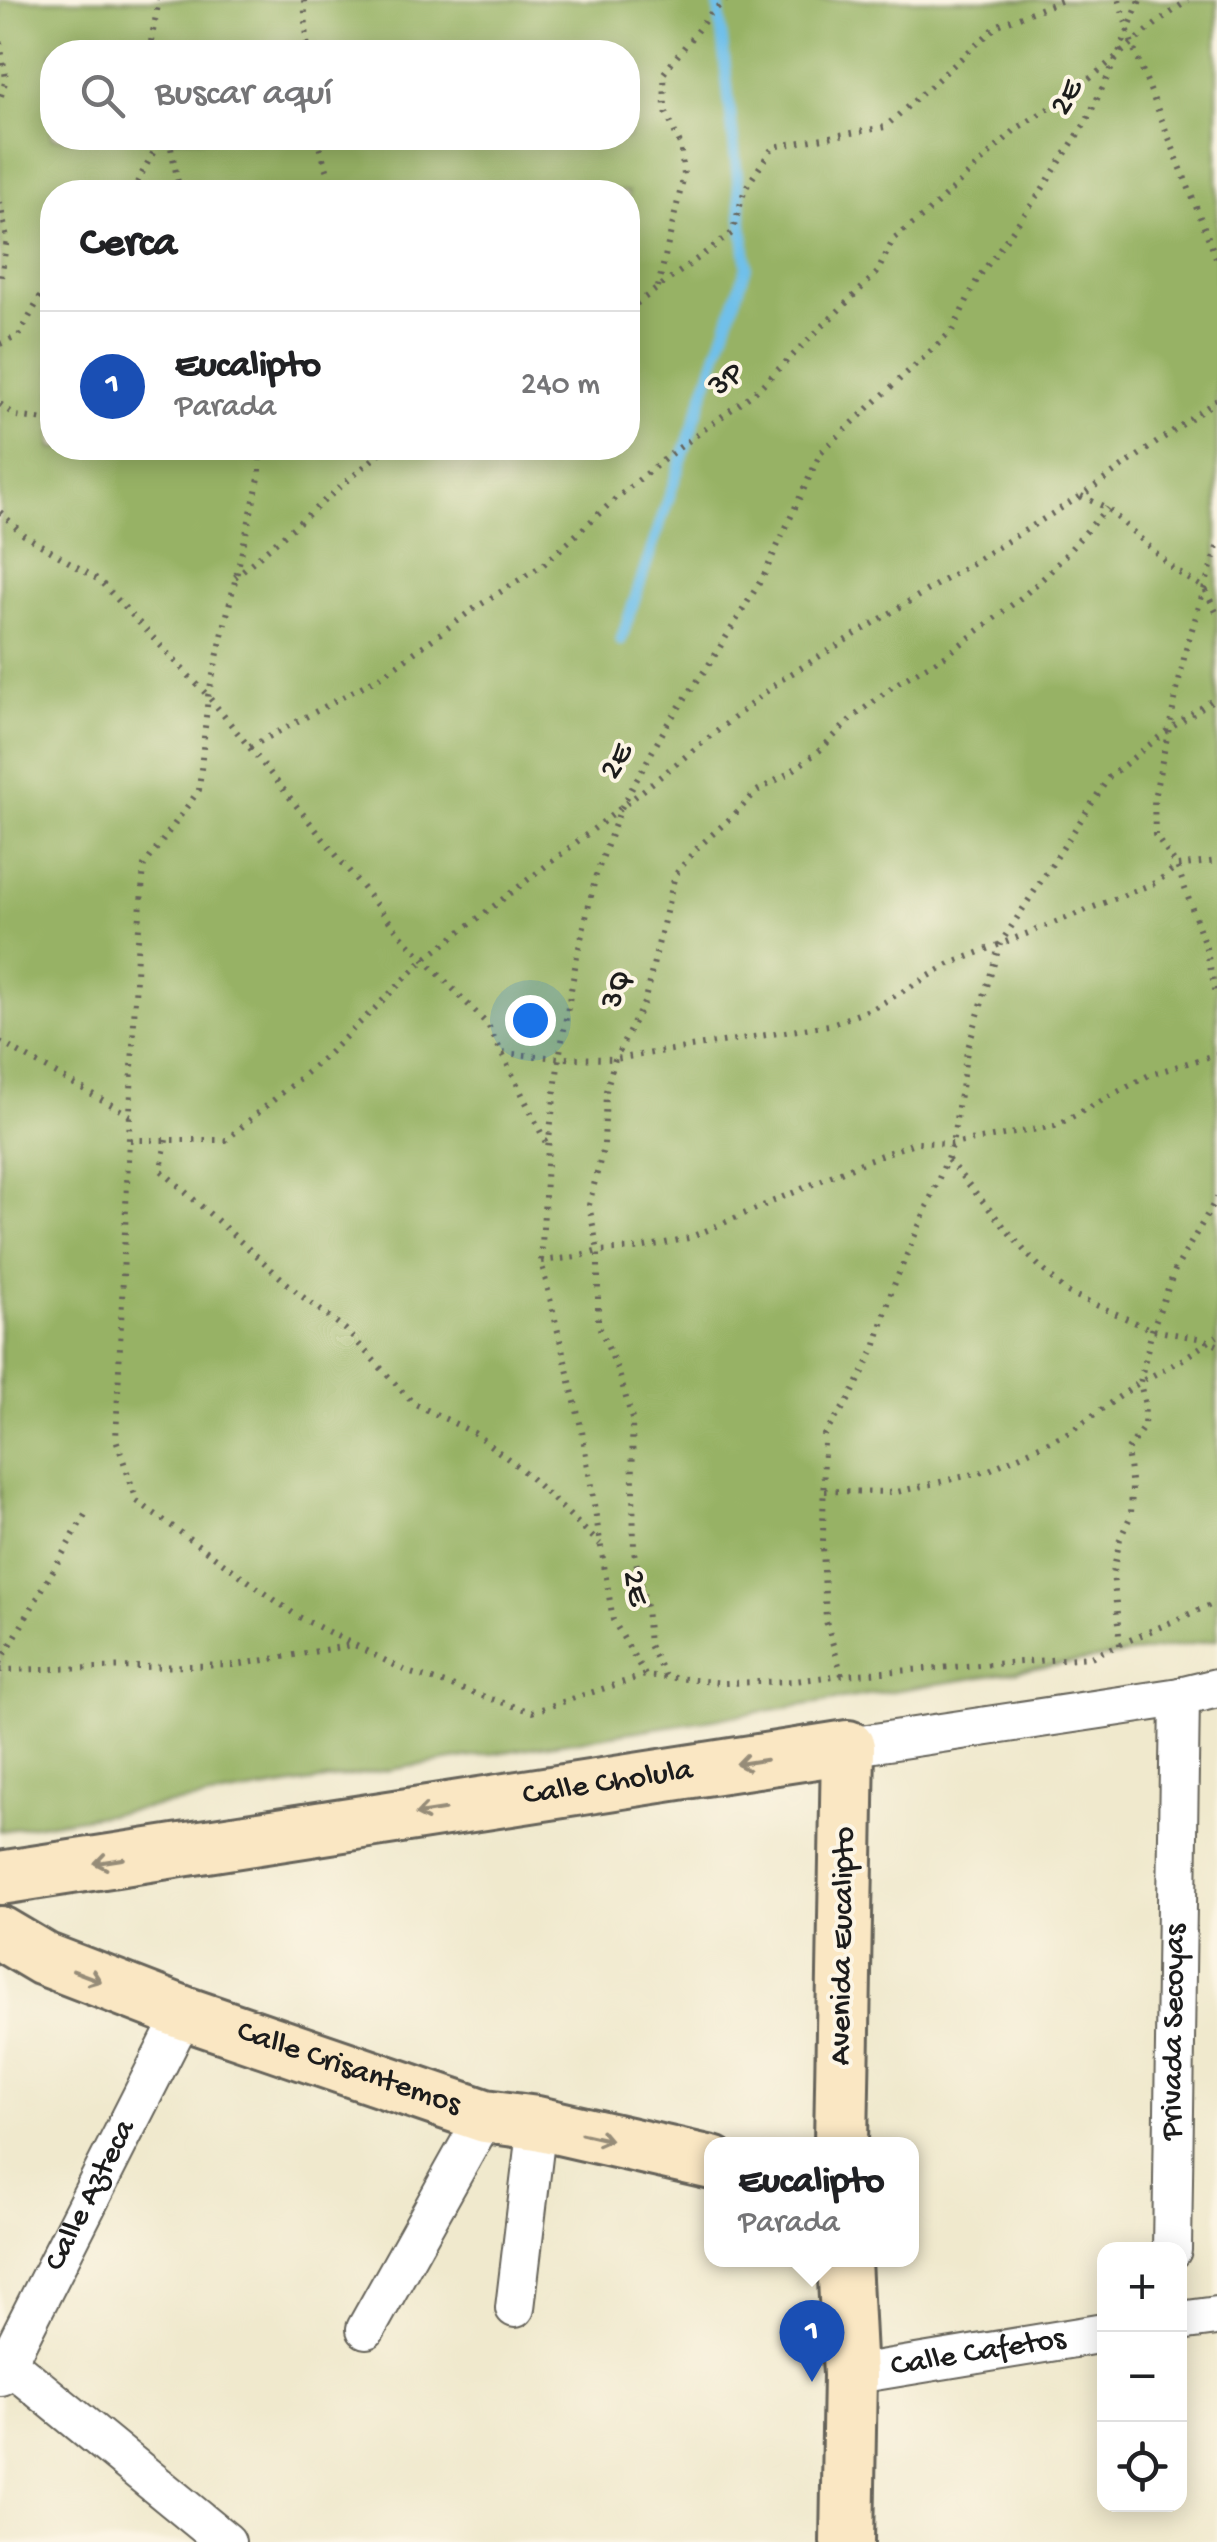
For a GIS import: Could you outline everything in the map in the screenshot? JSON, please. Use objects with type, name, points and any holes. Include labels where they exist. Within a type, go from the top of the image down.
[{"type":"street","name":"Calle Cholula","points":[[0,1878],[1180,1697],[1217,1688]]},
{"type":"street","name":"Privada Secoyas","points":[[1172,2242],[1180,1697]]},
{"type":"street","name":"Avenida Eucalipto","points":[[841,2137],[848,1747]]},
{"type":"street","name":"Calle Crisantemos","points":[[0,1933],[44,1959],[184,2012],[486,2116],[704,2161]]},
{"type":"street","name":"Calle Azteca","points":[[2,2365],[184,2012]]},
{"type":"street","points":[[366,2329],[486,2116]]},
{"type":"street","points":[[515,2308],[537,2124]]},
{"type":"street","points":[[844,2267],[850,2374],[847,2542]]},
{"type":"street","points":[[1187,2320],[1217,2316]]},
{"type":"street","name":"Calle Cafetos","points":[[850,2374],[1097,2334]]},
{"type":"street","points":[[2,2365],[226,2542]]},
{"type":"path","points":[[151,40],[159,0]]},
{"type":"path","points":[[304,0],[307,40]]},
{"type":"path","points":[[658,288],[684,175],[680,144],[665,110],[664,73],[710,14],[726,0]]},
{"type":"path","points":[[640,301],[732,233],[746,189],[772,147],[885,127],[998,25],[1064,0]]},
{"type":"path","points":[[1119,0],[1132,44],[1217,260]]},
{"type":"path","name":"2E","points":[[644,1674],[612,1620],[582,1431],[541,1262],[548,1147],[559,1058],[596,875],[621,808],[668,723],[763,577],[821,452],[952,330],[978,278],[1086,122],[1140,0]]},
{"type":"path","name":"3P","points":[[250,747],[385,674],[472,610],[543,565],[672,452],[754,393],[878,273],[894,238],[926,214],[1016,129],[1070,95],[1188,0]]},
{"type":"path","points":[[0,42],[6,79],[0,100]]},
{"type":"path","points":[[138,180],[154,150]]},
{"type":"path","points":[[171,150],[177,180]]},
{"type":"path","points":[[320,150],[331,180]]},
{"type":"path","points":[[0,202],[6,239],[0,284]]},
{"type":"path","points":[[0,344],[20,336],[40,298]]},
{"type":"path","points":[[130,1140],[226,1140],[327,1055],[425,959],[781,680],[1080,496],[1217,400]]},
{"type":"path","points":[[0,404],[16,416],[40,419]]},
{"type":"path","points":[[260,460],[260,474],[208,696],[199,790],[144,866],[116,1439],[137,1501],[296,1616],[408,1672],[532,1712],[644,1674],[725,1683],[795,1681],[1090,1657],[1217,1602]]},
{"type":"path","points":[[235,577],[372,460]]},
{"type":"path","points":[[1080,496],[1107,508],[1176,571],[1205,589],[1217,614]]},
{"type":"path","name":"3Q","points":[[666,1677],[649,1645],[646,1607],[634,1552],[632,1419],[598,1324],[598,1251],[589,1205],[604,1145],[606,1092],[615,1060],[644,1003],[675,875],[756,791],[789,773],[896,684],[948,654],[1022,597],[1107,508]]},
{"type":"path","points":[[0,512],[24,535],[99,580],[208,696],[400,933],[488,1025],[548,1147]]},
{"type":"path","points":[[1217,547],[1186,650],[1154,798],[1155,835],[1177,866],[1206,948],[1217,998]]},
{"type":"path","points":[[842,1675],[826,1620],[824,1435],[850,1398],[875,1348],[892,1290],[947,1159],[967,1052],[1000,944],[1110,777],[1217,697]]},
{"type":"path","points":[[501,1052],[615,1060],[829,1025],[874,1008],[950,964],[1158,882],[1177,866],[1217,862]]},
{"type":"path","points":[[0,1042],[131,1116]]},
{"type":"path","points":[[541,1262],[689,1238],[917,1142],[952,1144],[1055,1126],[1149,1076],[1217,1054]]},
{"type":"path","points":[[166,1140],[161,1170],[299,1294],[345,1329],[413,1404],[474,1433],[505,1456],[601,1545]]},
{"type":"path","points":[[947,1159],[1028,1255],[1065,1291],[1152,1330],[1217,1345]]},
{"type":"path","points":[[1120,1644],[1113,1572],[1120,1539],[1131,1515],[1127,1451],[1144,1426],[1146,1406],[1140,1382],[1152,1330],[1174,1270],[1217,1198]]},
{"type":"path","points":[[825,1491],[897,1492],[987,1471],[1072,1432],[1140,1382],[1217,1336]]},
{"type":"path","points":[[86,1513],[0,1666],[236,1666],[354,1645]]},
{"type":"green space","points":[[0,0],[1217,0],[1217,1640],[0,1831]]},
{"type":"waterway","points":[[621,640],[747,265],[718,0]]},
{"type":"place","name":"Eucalipto","points":[[812,2382]]}]
